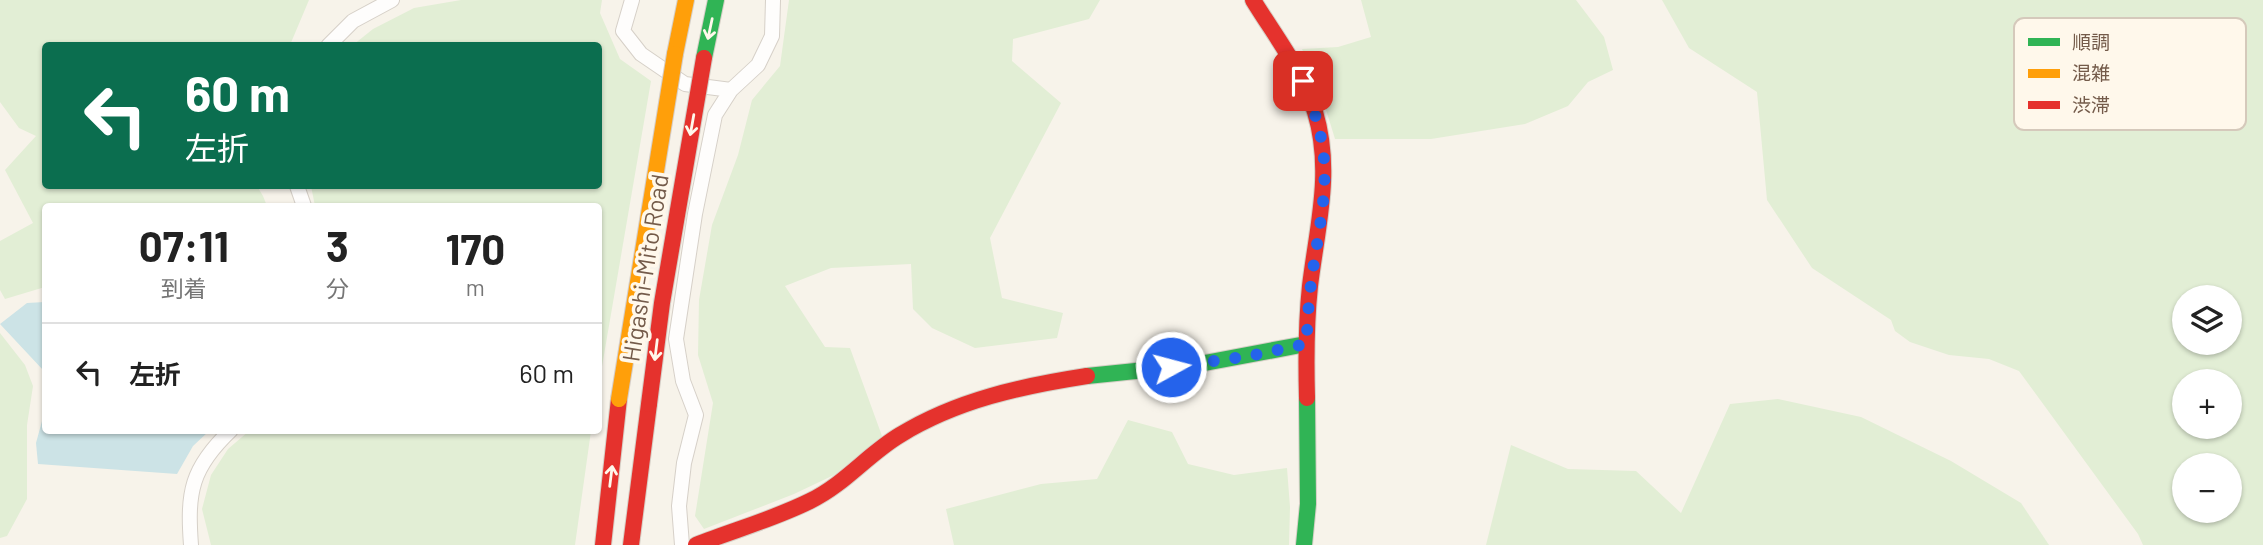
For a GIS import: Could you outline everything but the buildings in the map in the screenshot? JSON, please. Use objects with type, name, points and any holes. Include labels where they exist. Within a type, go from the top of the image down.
[{"type":"main road","name":"Higashi-Mito Road","points":[[603,544],[634,297],[686,0]]},
{"type":"main road","name":"Higashi-Mito Road","points":[[631,545],[662,303],[716,0]]},
{"type":"main road","points":[[1253,0],[1303,81],[1315,111],[1324,161],[1324,194],[1310,287],[1306,344],[1308,504],[1304,545]]},
{"type":"main road","points":[[696,545],[810,501],[844,481],[878,450],[901,434],[971,401],[1040,383],[1103,373],[1194,365],[1306,344]]},
{"type":"street","points":[[332,42],[353,21],[392,0]]},
{"type":"street","points":[[632,0],[623,31],[641,54],[685,84],[732,90]]},
{"type":"street","points":[[682,545],[679,506],[684,463],[696,415],[683,381],[676,339],[695,214],[715,115],[732,90],[758,65],[772,36],[774,0]]},
{"type":"street","points":[[191,545],[190,506],[193,484],[201,465],[226,434]]},
{"type":"green space","points":[[0,0],[309,0],[291,42],[42,42],[42,189],[259,189],[266,203],[42,203],[42,288],[5,299],[0,290],[0,241],[33,223],[5,170],[36,136],[19,128],[0,102]]},
{"type":"green space","points":[[461,0],[602,0],[600,13],[620,59],[651,81],[602,367],[602,203],[314,203],[312,189],[602,189],[602,42],[357,42],[373,29],[414,8]]},
{"type":"green space","points":[[789,0],[1100,0],[1089,19],[1013,39],[1012,61],[1061,103],[990,238],[1002,298],[1063,313],[1057,338],[975,348],[932,328],[913,309],[911,264],[831,268],[785,286],[825,347],[850,348],[882,436],[834,475],[794,494],[704,529],[695,516],[713,403],[698,355],[699,300],[712,225],[738,155],[752,100],[780,66]]},
{"type":"green space","points":[[1361,0],[1576,0],[1604,37],[1613,70],[1588,82],[1568,106],[1525,124],[1431,139],[1335,139],[1320,90],[1302,49],[1338,47],[1371,37]]},
{"type":"green space","points":[[1662,0],[2263,0],[2263,545],[2143,545],[2138,534],[2019,371],[1989,359],[1949,355],[1910,342],[1895,331],[1891,320],[1812,268],[1767,200],[1757,92],[1689,48]]},
{"type":"green space","points":[[0,333],[25,365],[33,386],[27,425],[27,499],[7,536],[0,538]]},
{"type":"green space","points":[[1778,399],[1861,417],[1951,461],[2021,503],[2049,545],[1486,545],[1511,445],[1568,469],[1636,471],[1681,513],[1730,404]]},
{"type":"green space","points":[[1128,420],[1172,432],[1188,464],[1234,475],[1287,468],[1289,545],[954,545],[946,509],[1041,484],[1097,479]]},
{"type":"green space","points":[[246,434],[591,434],[575,545],[211,545],[202,509],[211,475],[228,449]]},
{"type":"water","points":[[42,302],[42,369],[0,324],[27,303]]},
{"type":"water","points":[[42,421],[42,434],[206,434],[193,446],[177,474],[38,464],[36,443]]},
{"type":"traffic: fast","points":[[704,58],[716,0]]},
{"type":"traffic: fast","points":[[1087,376],[1194,365],[1306,344]]},
{"type":"traffic: fast","points":[[1304,545],[1308,504],[1307,398]]},
{"type":"traffic: slow","points":[[675,54],[686,0]]},
{"type":"traffic: slow","points":[[619,399],[675,54]]},
{"type":"traffic: jam","points":[[1253,0],[1288,54],[1310,97],[1323,156],[1322,199],[1309,300],[1307,398]]},
{"type":"traffic: jam","points":[[649,404],[662,303],[704,58]]},
{"type":"traffic: jam","points":[[696,545],[810,501],[900,435],[944,412],[990,396],[1087,376]]},
{"type":"traffic: jam","points":[[603,545],[619,399]]},
{"type":"traffic: jam","points":[[631,545],[649,404]]},
{"type":"route","points":[[1171,367],[1250,356],[1306,344],[1310,287],[1324,194],[1324,161],[1315,111],[1303,81]]}]
